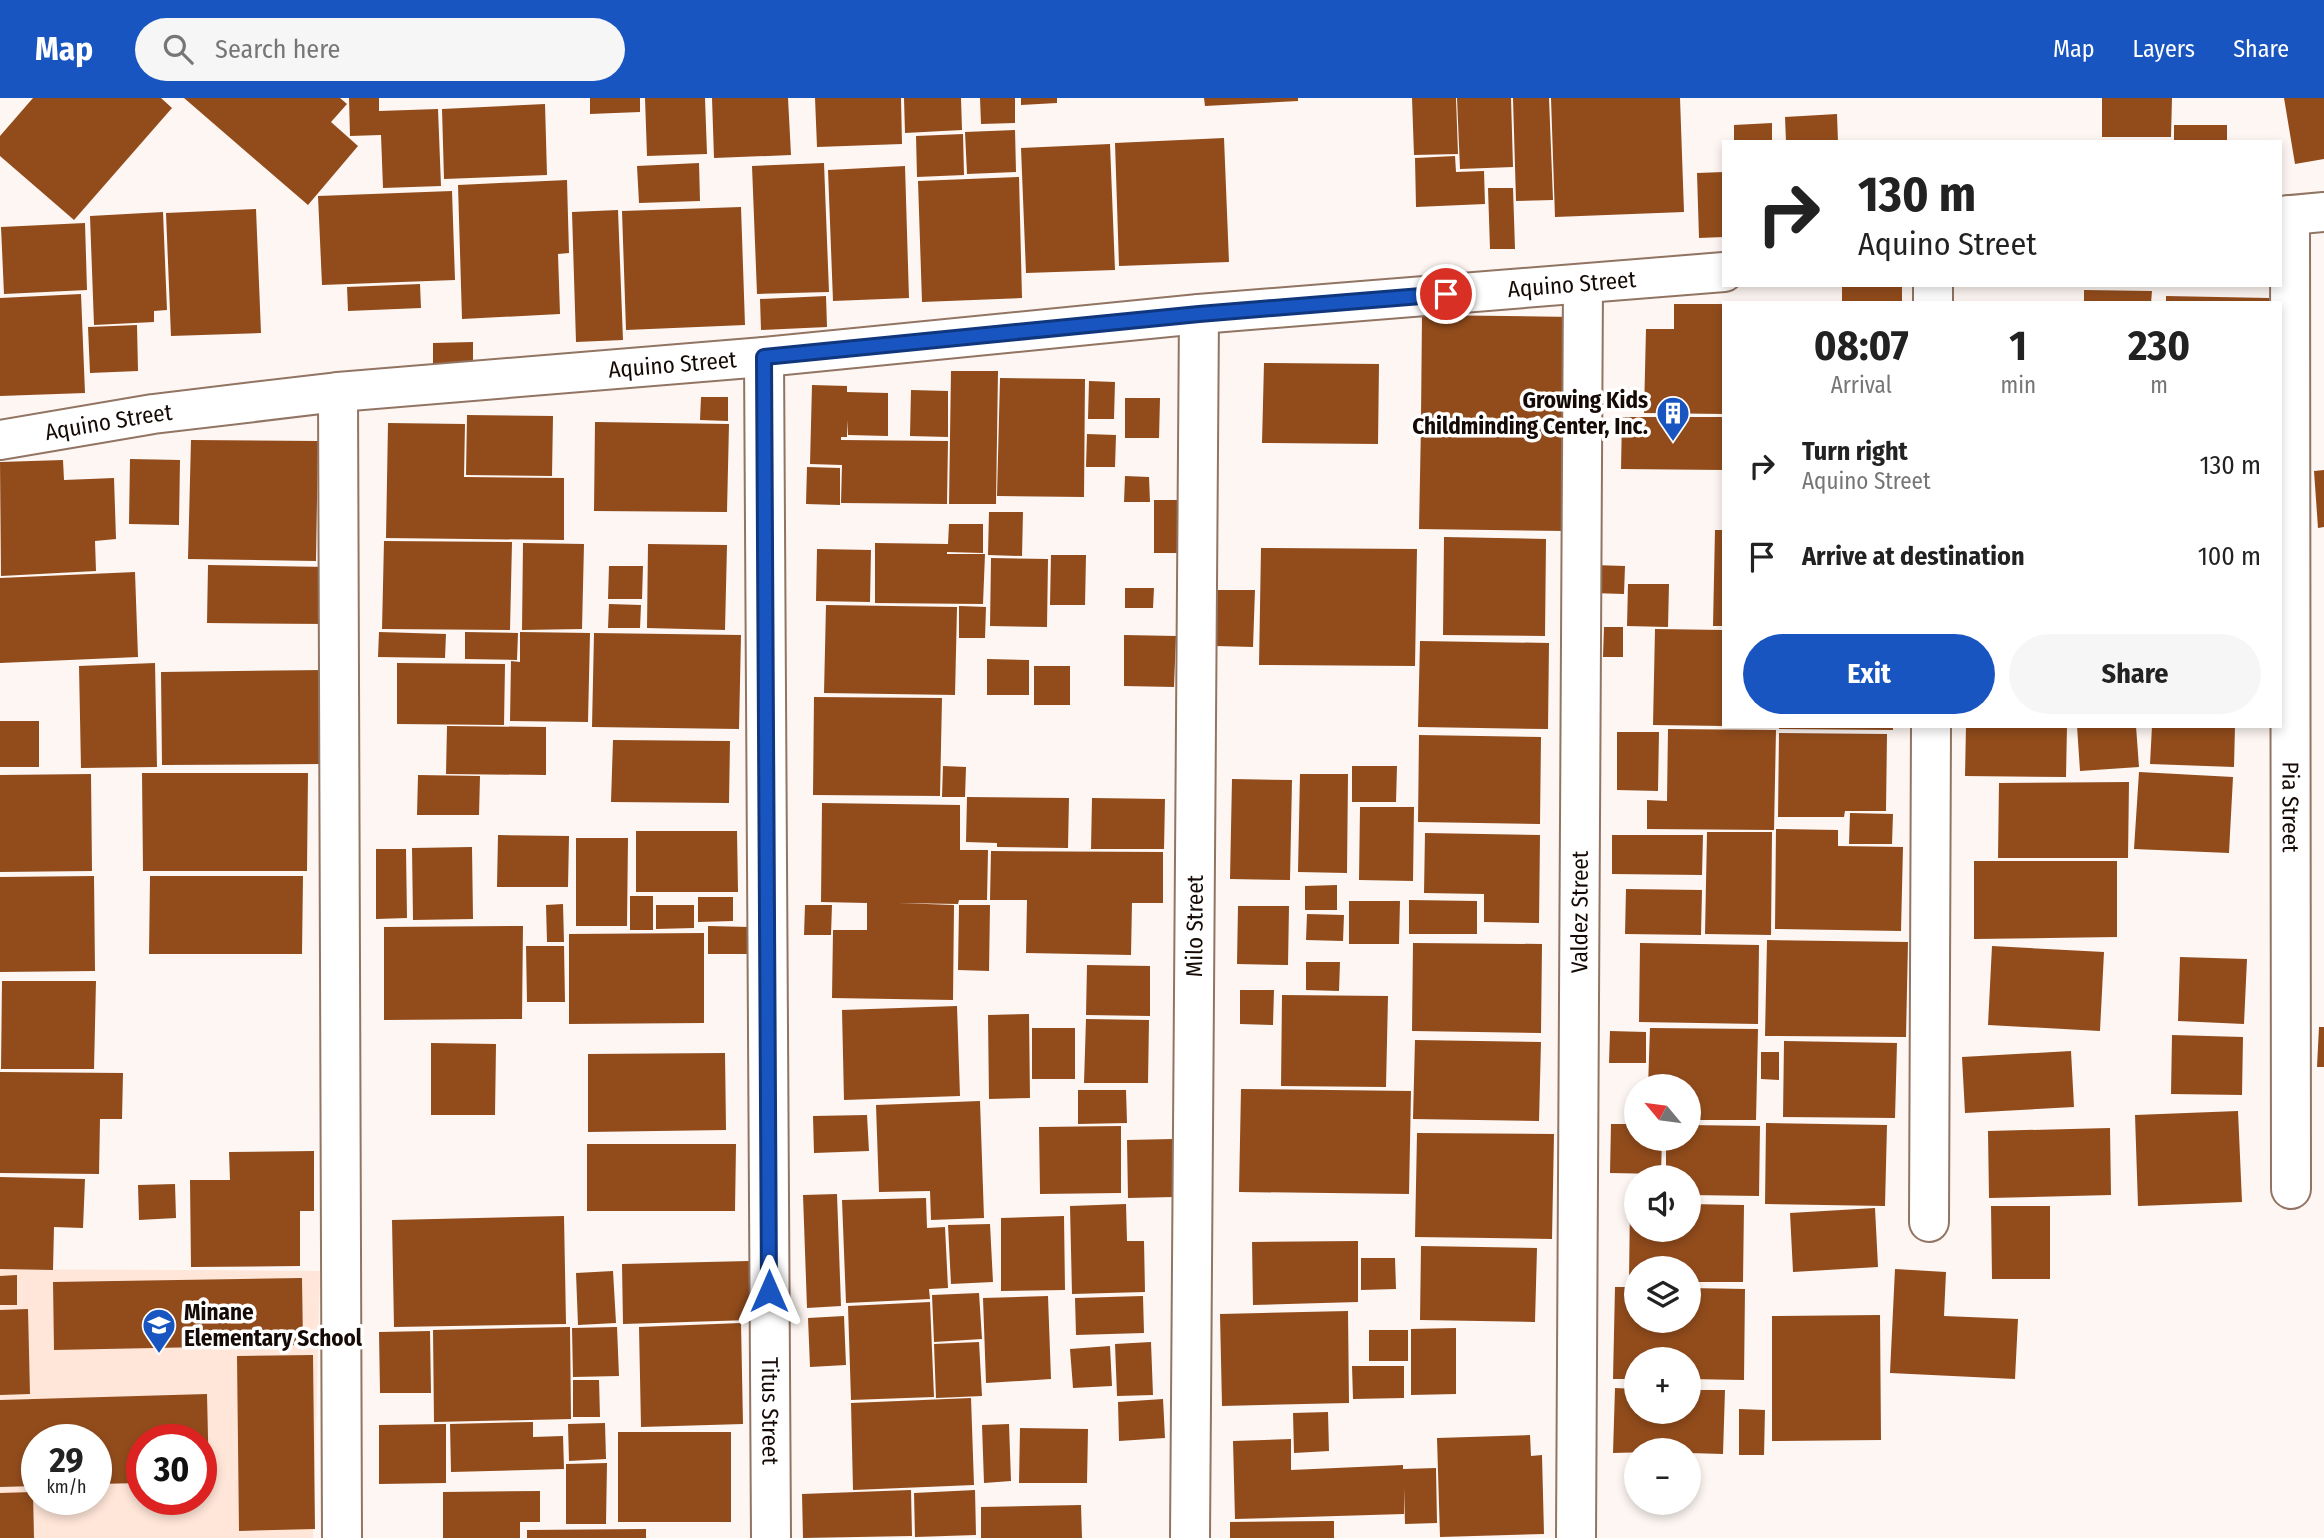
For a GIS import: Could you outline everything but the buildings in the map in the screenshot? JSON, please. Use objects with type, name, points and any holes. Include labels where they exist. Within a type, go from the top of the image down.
[{"type":"street","name":"Pia Street","points":[[2291,1189],[2298,214]]},
{"type":"street","name":"Aquino Street","points":[[0,440],[153,414],[338,392],[764,357],[1199,314],[1722,272]]},
{"type":"street","name":"Valdez Street","points":[[1576,1538],[1583,284]]},
{"type":"street","name":"Milo Street","points":[[1190,1538],[1199,314]]},
{"type":"street","name":"Titus Street","points":[[764,357],[771,1538]]},
{"type":"street","points":[[338,392],[342,1538]]},
{"type":"street","points":[[1929,1222],[1931,728]]},
{"type":"shaded area","name":"Minane Elementary School","points":[[0,1269],[320,1271],[313,1538],[0,1538]]},
{"type":"place","name":"Growing Kids Childminding Center, Inc.","points":[[1673,443]]},
{"type":"place","name":"Minane Elementary School","points":[[159,1355]]},
{"type":"route","points":[[769,1291],[764,357],[1199,314],[1446,294]]}]
